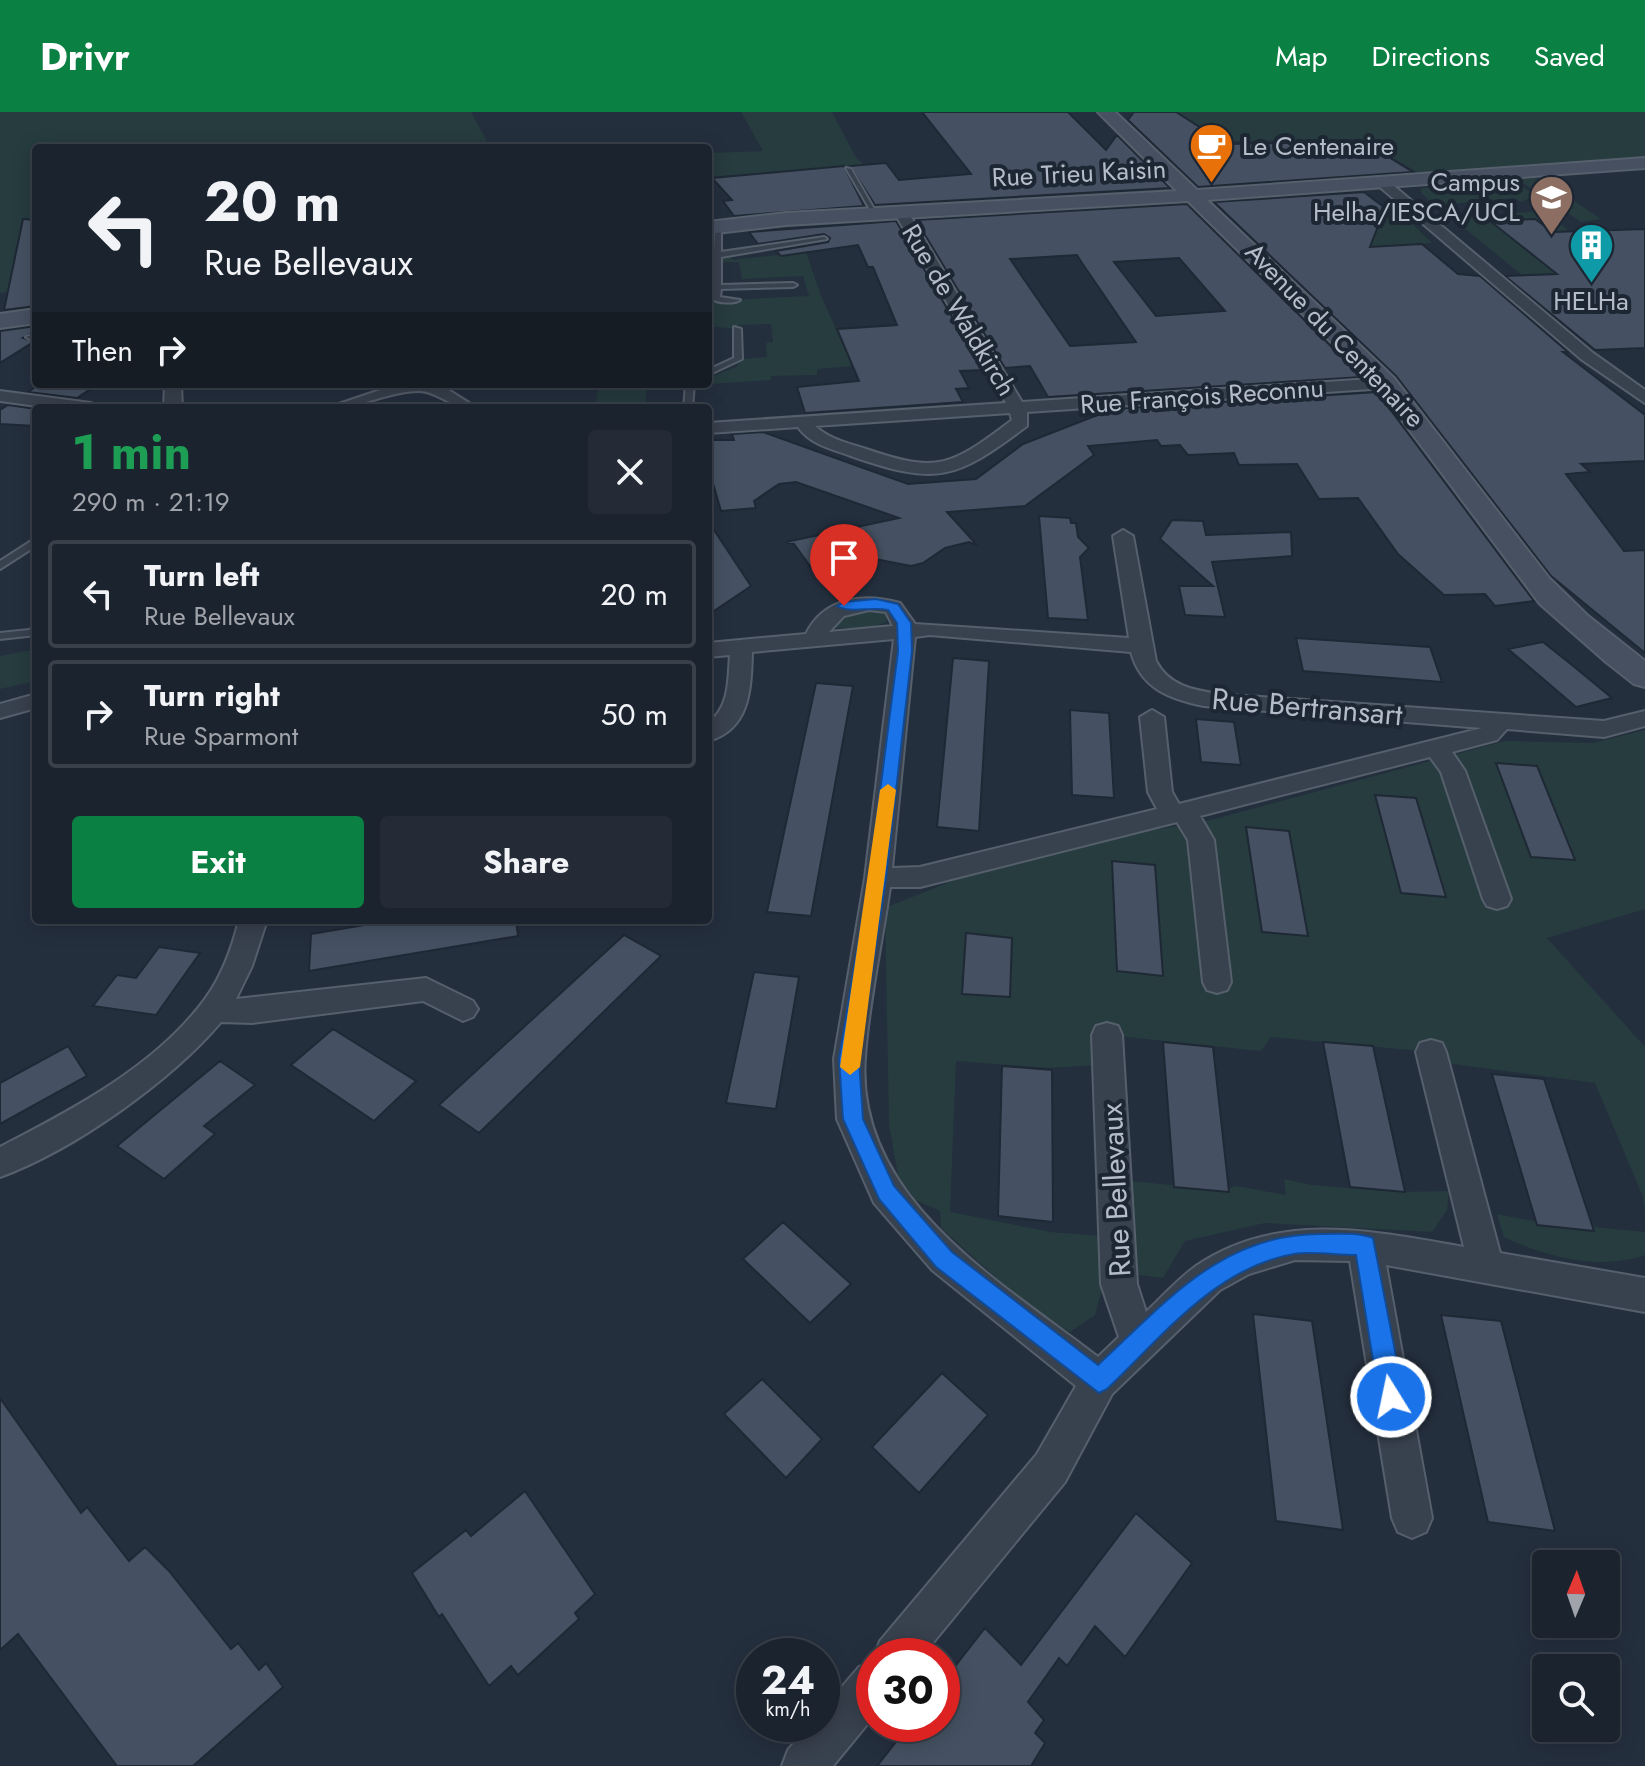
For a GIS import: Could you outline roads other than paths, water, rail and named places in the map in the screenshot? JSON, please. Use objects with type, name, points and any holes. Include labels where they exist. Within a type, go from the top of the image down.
[{"type":"main road","name":"Avenue du Centenaire","points":[[1106,112],[1386,383],[1426,427],[1475,499],[1538,582],[1564,611],[1645,677]]},
{"type":"main road","name":"Rue Trieu Kaisin","points":[[713,227],[875,213],[1384,184],[1645,163]]},
{"type":"main road","points":[[0,321],[32,329]]},
{"type":"street","points":[[1384,184],[1587,356],[1645,398]]},
{"type":"street","name":"Rue de Waldkirch","points":[[901,212],[1018,409]]},
{"type":"street","name":"Rue François Reconnu","points":[[712,428],[1386,383]]},
{"type":"street","points":[[349,404],[402,388]]},
{"type":"street","points":[[433,388],[461,404]]},
{"type":"street","points":[[0,396],[61,404]]},
{"type":"street","points":[[804,424],[810,433],[828,442],[905,469],[940,471],[968,463],[1021,422],[1018,409]]},
{"type":"street","points":[[712,650],[815,638],[904,634],[930,629],[1141,646],[1123,536]]},
{"type":"street","points":[[815,638],[819,625],[844,606],[876,603],[893,607],[904,623],[878,878],[849,1059],[853,1119],[886,1193],[944,1259],[1099,1381]]},
{"type":"street","name":"Rue Bertransart","points":[[1141,646],[1150,676],[1166,687],[1194,698],[1604,729],[1645,718]]},
{"type":"street","points":[[712,731],[724,726],[736,709],[741,648]]},
{"type":"street","points":[[0,711],[32,702]]},
{"type":"street","points":[[1152,717],[1160,792],[1201,840],[1217,982]]},
{"type":"street","name":"Rue Bertransart","points":[[878,878],[920,877],[1489,735],[1500,722]]},
{"type":"street","name":"Rue Bertransart","points":[[1436,748],[1453,771],[1497,899]]},
{"type":"street","points":[[0,1163],[52,1136],[106,1101],[158,1063],[214,1010],[243,952],[252,924]]},
{"type":"street","points":[[214,1010],[252,1011],[426,989],[463,1009]]},
{"type":"street","name":"Rue Bellevaux","points":[[1107,1035],[1119,1284],[1139,1342]]},
{"type":"street","points":[[1431,1052],[1486,1265]]},
{"type":"street","points":[[910,1638],[1051,1468],[1099,1381],[1208,1278],[1241,1260],[1295,1244],[1365,1245],[1645,1295]]},
{"type":"street","points":[[1365,1245],[1412,1518]]},
{"type":"street","points":[[804,1766],[856,1704]]},
{"type":"lane","points":[[848,169],[875,213]]},
{"type":"lane","points":[[713,227],[718,255],[716,299],[736,300]]},
{"type":"lane","points":[[718,255],[824,239]]},
{"type":"lane","points":[[717,287],[793,285]]},
{"type":"lane","points":[[712,371],[738,359],[737,329]]},
{"type":"lane","points":[[0,566],[32,544]]},
{"type":"lane","points":[[0,636],[32,633]]},
{"type":"place","name":"Le Centenaire","points":[[1211,185]]},
{"type":"place","name":"Campus Helha/IESCA/UCL","points":[[1551,236]]},
{"type":"place","name":"HELHa","points":[[1591,285]]}]
